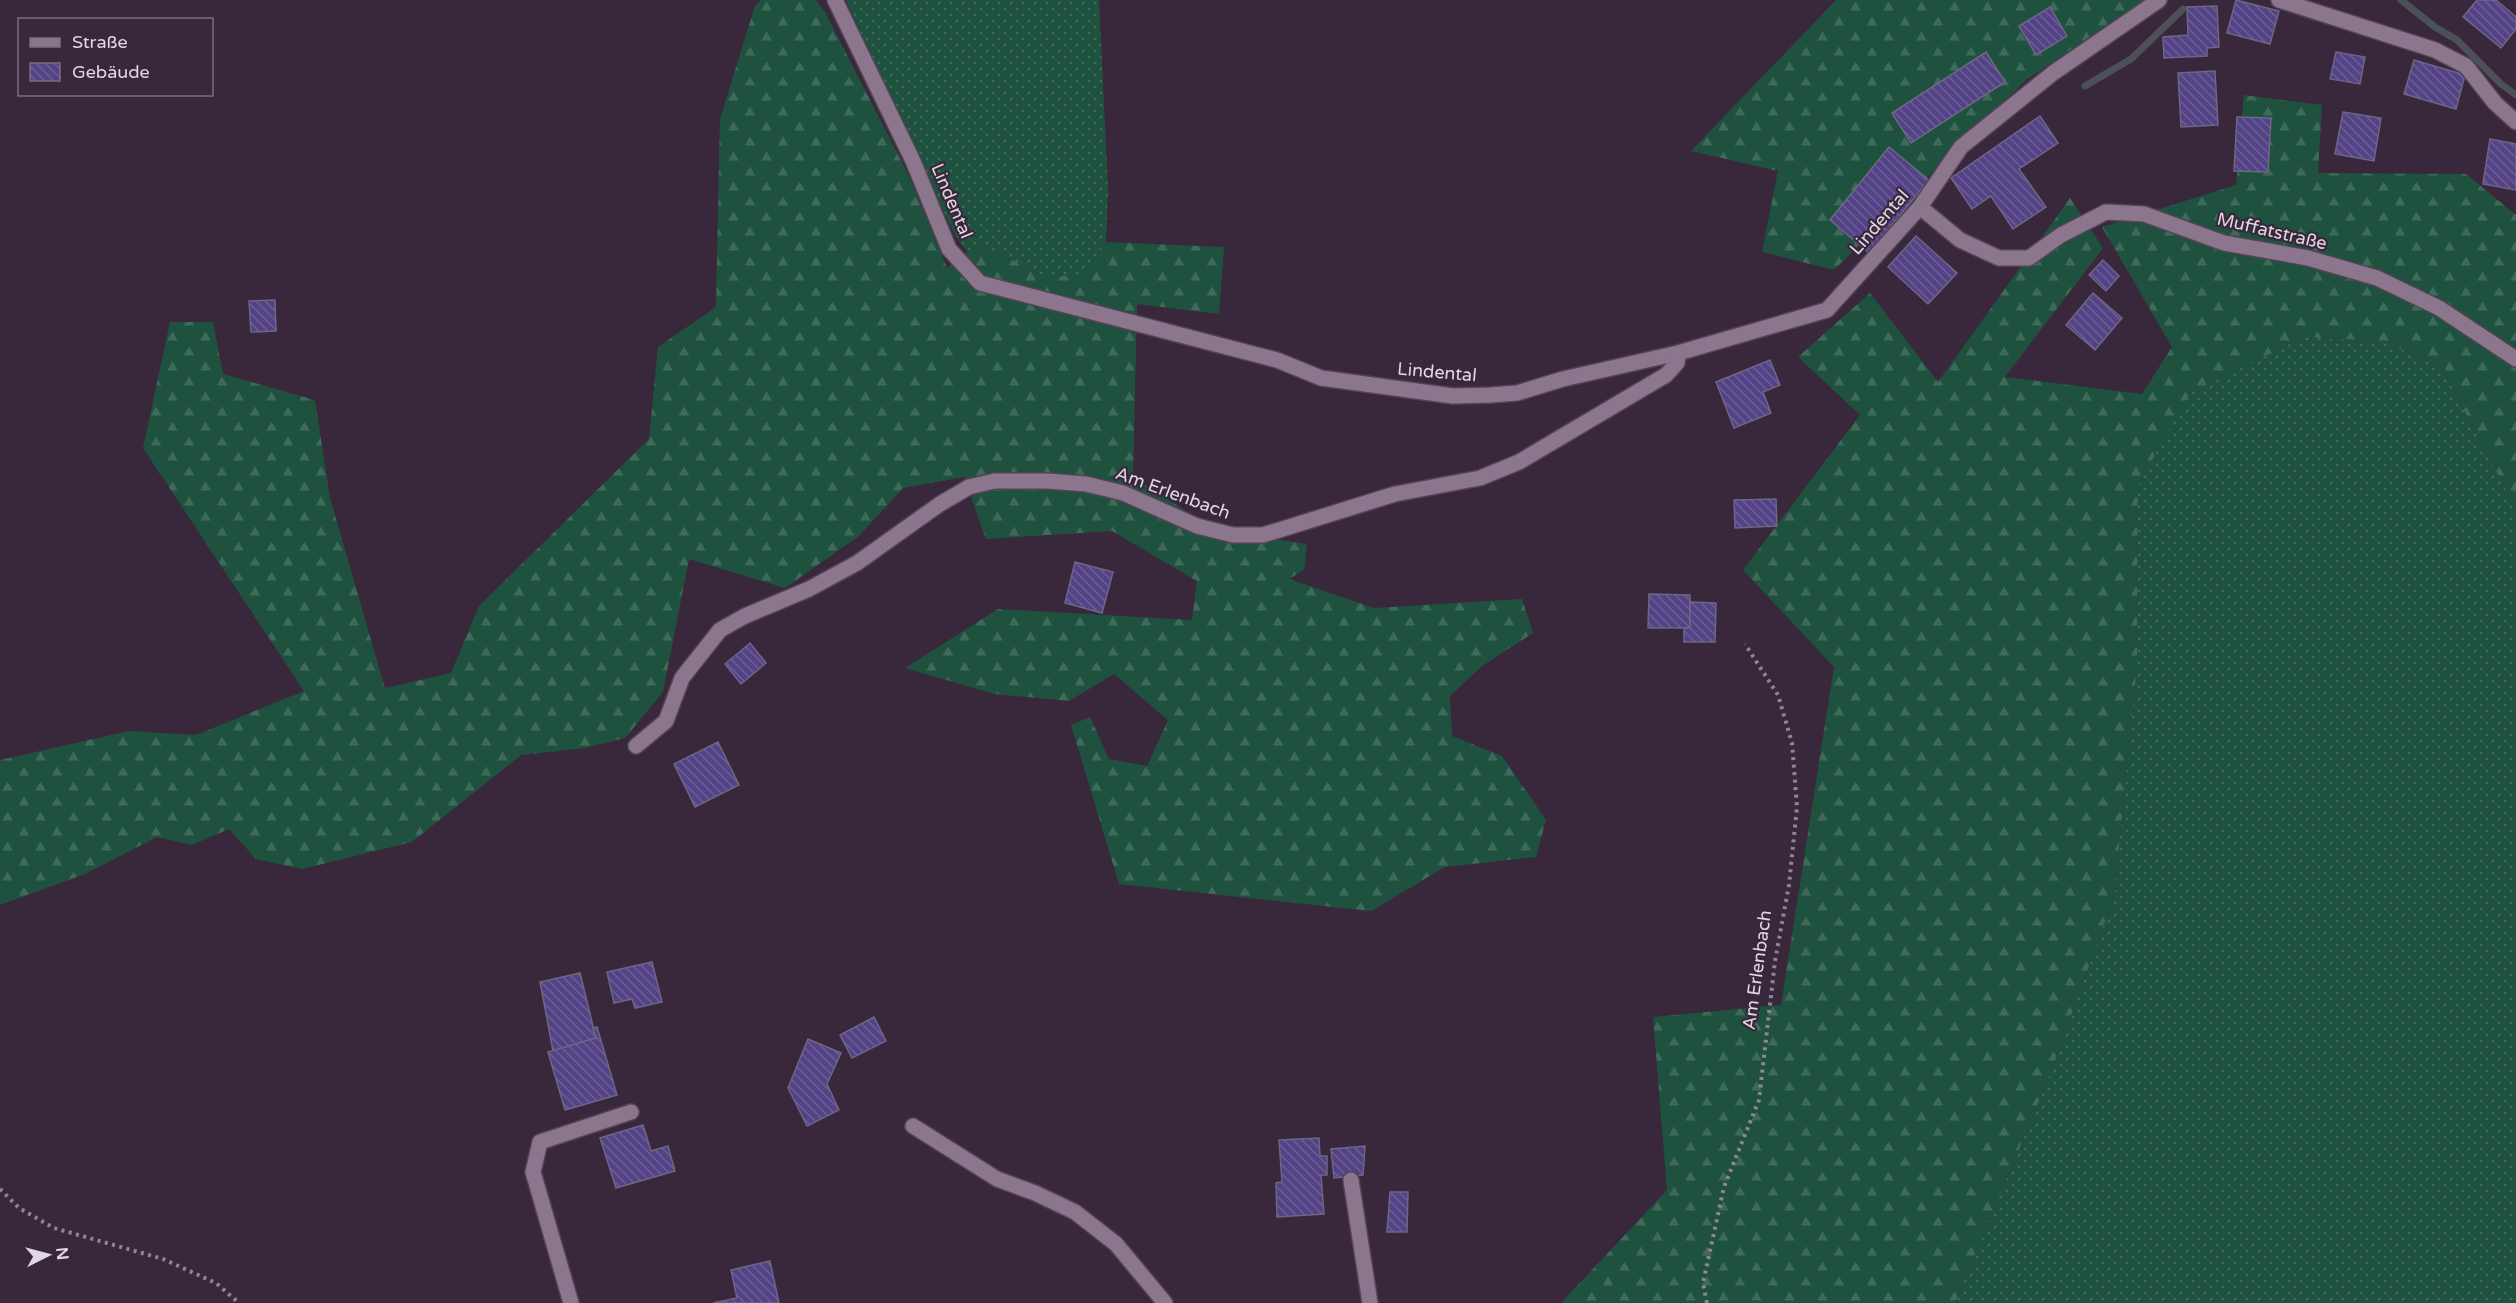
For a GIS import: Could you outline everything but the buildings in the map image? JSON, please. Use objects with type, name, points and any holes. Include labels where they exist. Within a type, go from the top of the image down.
[{"type":"street","name":"Lindental","points":[[835,0],[913,161],[949,249],[980,283],[1277,360],[1321,378],[1473,397],[1517,393],[1563,379],[1678,353],[1827,310],[1920,207],[1961,147],[2054,73],[2159,0]]},
{"type":"street","points":[[2279,0],[2435,50],[2466,66],[2495,103],[2516,122]]},
{"type":"street","name":"Muffatstraße","points":[[1920,207],[1960,240],[1999,258],[2029,258],[2061,235],[2106,212],[2144,214],[2224,243],[2308,258],[2377,278],[2439,308],[2516,359]]},
{"type":"street","name":"Am Erlenbach","points":[[636,746],[666,721],[682,678],[720,630],[745,616],[809,589],[857,563],[940,504],[969,487],[994,481],[1086,484],[1123,493],[1197,526],[1233,535],[1263,536],[1395,494],[1480,478],[1519,462],[1666,375],[1677,363],[1678,353]]},
{"type":"street","points":[[571,1303],[533,1172],[540,1142],[631,1112]]},
{"type":"street","points":[[913,1126],[996,1179],[1035,1193],[1075,1212],[1116,1244],[1165,1303]]},
{"type":"street","points":[[1351,1180],[1370,1303]]},
{"type":"path","name":"Am Erlenbach","points":[[1707,1303],[1703,1283],[1724,1187],[1759,1100],[1775,961],[1789,885],[1797,807],[1792,743],[1778,695],[1745,644]]},
{"type":"path","points":[[0,1189],[19,1208],[54,1228],[163,1259],[216,1282],[239,1303]]},
{"type":"green space","points":[[761,0],[816,0],[825,12],[909,176],[947,268],[979,243],[1044,276],[1083,276],[1106,242],[1224,247],[1219,314],[1137,304],[1133,477],[1216,530],[1307,544],[1304,570],[1289,579],[1374,608],[1522,599],[1533,633],[1482,666],[1450,696],[1452,736],[1502,756],[1546,820],[1536,857],[1445,867],[1371,911],[1119,884],[1071,725],[1090,717],[1109,759],[1147,766],[1168,720],[1114,674],[1069,701],[994,694],[905,668],[998,609],[1192,620],[1197,581],[1112,531],[986,539],[964,477],[903,488],[859,536],[785,588],[689,559],[663,692],[625,738],[585,748],[521,755],[412,842],[302,869],[256,859],[229,829],[192,845],[157,837],[85,874],[0,905],[0,760],[129,731],[196,735],[304,691],[143,448],[170,322],[213,322],[223,374],[315,400],[330,498],[385,688],[451,673],[479,606],[649,439],[658,347],[716,307],[720,119],[755,6]]},
{"type":"green space","points":[[846,0],[1099,0],[1108,189],[1106,242],[1083,276],[1044,276],[979,243],[967,252],[954,233],[919,161]]},
{"type":"green space","points":[[1836,0],[2144,0],[2026,80],[1834,270],[1762,252],[1778,171],[1691,151]]},
{"type":"green space","points":[[2244,95],[2322,105],[2318,173],[2466,174],[2516,215],[2516,509],[2442,368],[2383,341],[2304,337],[2189,394],[2138,485],[2137,666],[2114,897],[2045,1087],[1955,1303],[1561,1303],[1667,1190],[1653,1017],[1781,1005],[1834,667],[1743,570],[1860,415],[1798,357],[1870,293],[1938,382],[2070,198],[2103,248],[2005,377],[2142,394],[2172,347],[2102,227],[2236,185]]},
{"type":"green space","points":[[2304,337],[2383,341],[2442,368],[2516,509],[2516,1303],[1955,1303],[2045,1087],[2114,897],[2137,666],[2138,485],[2188,394]]},
{"type":"waterway","points":[[2401,0],[2435,27],[2457,40],[2501,84],[2516,95]]},
{"type":"waterway","points":[[2085,86],[2131,59],[2183,9]]}]
